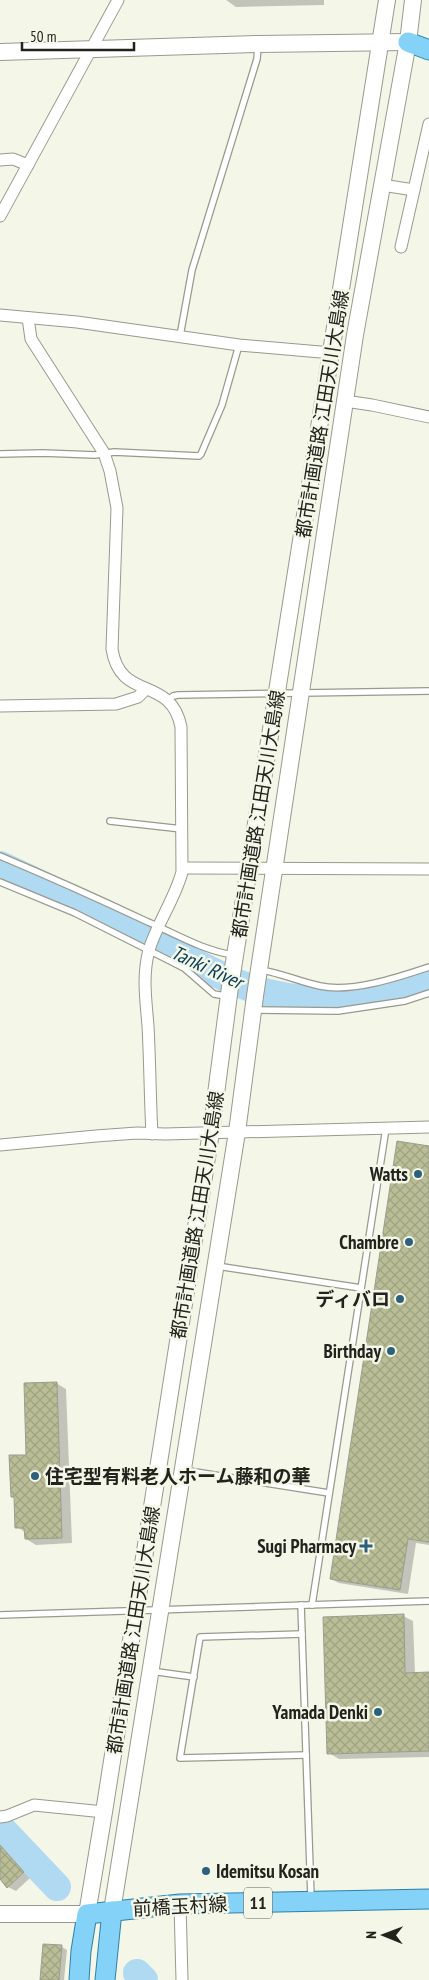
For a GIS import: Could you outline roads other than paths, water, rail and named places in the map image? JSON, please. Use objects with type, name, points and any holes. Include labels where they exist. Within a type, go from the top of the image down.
[{"type":"main road","points":[[408,42],[429,37]]},
{"type":"main road","points":[[408,42],[429,50]]},
{"type":"main road","name":"前橋玉村線","points":[[87,1914],[180,1904],[429,1899]]},
{"type":"main road","name":"前橋玉村線","points":[[105,1980],[112,1911]]},
{"type":"main road","points":[[79,1980],[87,1914]]},
{"type":"street","points":[[0,216],[118,0]]},
{"type":"street","name":"都市計画道路 江田天川大島線","points":[[87,1914],[211,1132],[234,958],[388,0]]},
{"type":"street","name":"都市計画道路 江田天川大島線","points":[[112,1911],[237,1132],[254,1003],[345,401],[408,42],[413,0]]},
{"type":"street","points":[[0,52],[258,44],[408,42]]},
{"type":"street","points":[[401,247],[429,124]]},
{"type":"street","points":[[0,160],[13,160],[28,165]]},
{"type":"street","points":[[382,185],[414,190]]},
{"type":"street","points":[[0,315],[77,322],[239,345],[332,353]]},
{"type":"street","points":[[28,318],[31,339],[104,453],[112,480],[117,508],[112,649],[114,661],[127,679],[169,700],[177,712],[182,727],[183,868],[177,888],[150,949],[145,971],[144,990],[148,1026],[152,1134]]},
{"type":"street","points":[[345,401],[429,418]]},
{"type":"street","points":[[0,706],[116,704],[138,697],[146,689]]},
{"type":"street","points":[[183,868],[429,869]]},
{"type":"street","points":[[0,1145],[96,1136],[429,1127]]},
{"type":"street","points":[[0,1817],[34,1805],[104,1812]]},
{"type":"street","points":[[180,1904],[182,1980]]},
{"type":"street","points":[[0,1914],[87,1914]]},
{"type":"lane","points":[[180,336],[192,270],[257,59],[258,44]]},
{"type":"lane","points":[[0,454],[43,453],[88,456],[114,452],[199,456],[222,405],[239,345]]},
{"type":"lane","points":[[169,700],[173,696],[178,695],[429,691]]},
{"type":"lane","points":[[110,821],[183,829]]},
{"type":"lane","points":[[0,856],[184,941],[234,958]]},
{"type":"lane","points":[[0,882],[75,913],[150,949],[184,968],[214,994],[229,992]]},
{"type":"lane","points":[[259,970],[278,973],[322,986],[342,986],[389,980],[429,967]]},
{"type":"lane","points":[[254,1003],[338,1011],[405,1001],[429,993]]},
{"type":"lane","points":[[312,1605],[386,1128]]},
{"type":"lane","points":[[215,1266],[361,1288]]},
{"type":"lane","points":[[182,1470],[329,1493]]},
{"type":"lane","points":[[0,1615],[429,1601]]},
{"type":"lane","points":[[301,1605],[311,1902]]},
{"type":"lane","points":[[302,1634],[200,1637],[180,1758],[306,1755]]},
{"type":"lane","points":[[150,1671],[194,1677]]},
{"type":"waterway","name":"Tanki River","points":[[0,865],[94,910],[217,974],[263,992],[287,997],[335,1000],[382,994],[429,982]]},
{"type":"waterway","points":[[0,1827],[57,1887]]},
{"type":"waterway","points":[[137,1973],[144,1980]]},
{"type":"place","name":"Watts","points":[[418,1174]]},
{"type":"place","name":"Chambre","points":[[409,1242]]},
{"type":"place","name":"ディバロ","points":[[400,1299]]},
{"type":"place","name":"Birthday","points":[[391,1351]]},
{"type":"place","name":"住宅型有料老人ホーム藤和の華","points":[[35,1476]]},
{"type":"place","name":"Sugi Pharmacy","points":[[366,1546]]},
{"type":"place","name":"Yamada Denki","points":[[378,1712]]},
{"type":"place","name":"Idemitsu Kosan","points":[[206,1871]]}]
